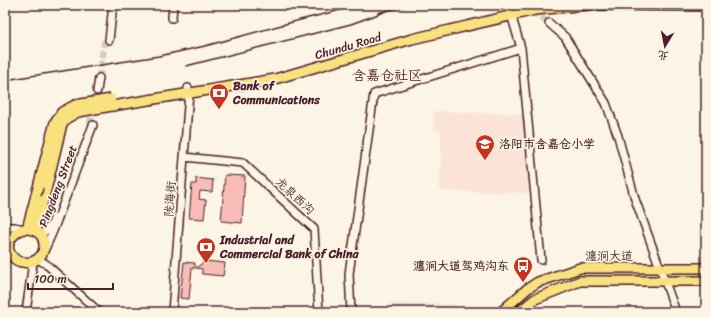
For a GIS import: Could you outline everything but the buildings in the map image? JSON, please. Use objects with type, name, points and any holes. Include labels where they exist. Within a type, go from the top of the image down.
[{"type":"main road","name":"Chundu Road","points":[[32,231],[34,219],[62,124],[67,118],[78,112],[112,103],[275,79],[412,39],[510,13],[533,5]]},
{"type":"main road","name":"Chundu Road","points":[[510,13],[589,5]]},
{"type":"main road","points":[[595,5],[706,6]]},
{"type":"main road","points":[[32,231],[44,241],[44,249],[38,258],[27,263],[20,262],[8,251],[12,236],[16,232],[32,231]]},
{"type":"main road","name":"瀍涧大道","points":[[501,312],[527,289],[538,282],[580,268],[706,268]]},
{"type":"main road","name":"瀍涧大道","points":[[519,312],[535,299],[580,281],[706,281]]},
{"type":"street","points":[[109,5],[107,40],[113,5]]},
{"type":"street","points":[[172,18],[173,5]]},
{"type":"street","points":[[510,13],[522,48],[542,260]]},
{"type":"street","points":[[549,24],[565,37],[606,103],[618,136],[635,199],[676,312]]},
{"type":"street","points":[[351,312],[349,274],[374,94],[522,48]]},
{"type":"street","points":[[98,91],[100,79]]},
{"type":"street","name":"陇海街","points":[[172,312],[188,91]]},
{"type":"street","name":"Pingdeng Street","points":[[26,312],[38,258],[53,231],[92,124],[52,224],[32,231]]},
{"type":"street","name":"龙泉西沟","points":[[184,157],[243,163],[314,229],[319,312]]},
{"type":"street","points":[[5,227],[15,227],[32,231]]},
{"type":"street","points":[[38,258],[99,312]]},
{"type":"shaded area","name":"洛阳市含嘉仓小学","points":[[434,111],[525,114],[532,193],[440,191],[441,132],[434,130]]},
{"type":"shaded area","points":[[390,303],[455,304],[456,312],[390,312]]},
{"type":"tunnel","points":[[524,5],[549,23]]},
{"type":"tunnel","points":[[99,78],[105,39]]},
{"type":"tunnel","points":[[90,124],[97,91]]},
{"type":"railway","points":[[5,80],[159,56],[205,46],[361,5]]},
{"type":"railway","points":[[378,13],[409,5]]},
{"type":"railway","points":[[186,66],[351,24],[384,12]]},
{"type":"place","name":"Bank of Communications","points":[[219,110]]},
{"type":"place","name":"洛阳市含嘉仓小学","points":[[485,161]]},
{"type":"place","name":"Industrial and Commercial Bank of China","points":[[206,264]]},
{"type":"place","name":"瀍涧大道驾鸡沟东","points":[[523,283]]},
{"type":"district","name":"含嘉仓社区","points":[[387,75]]}]
